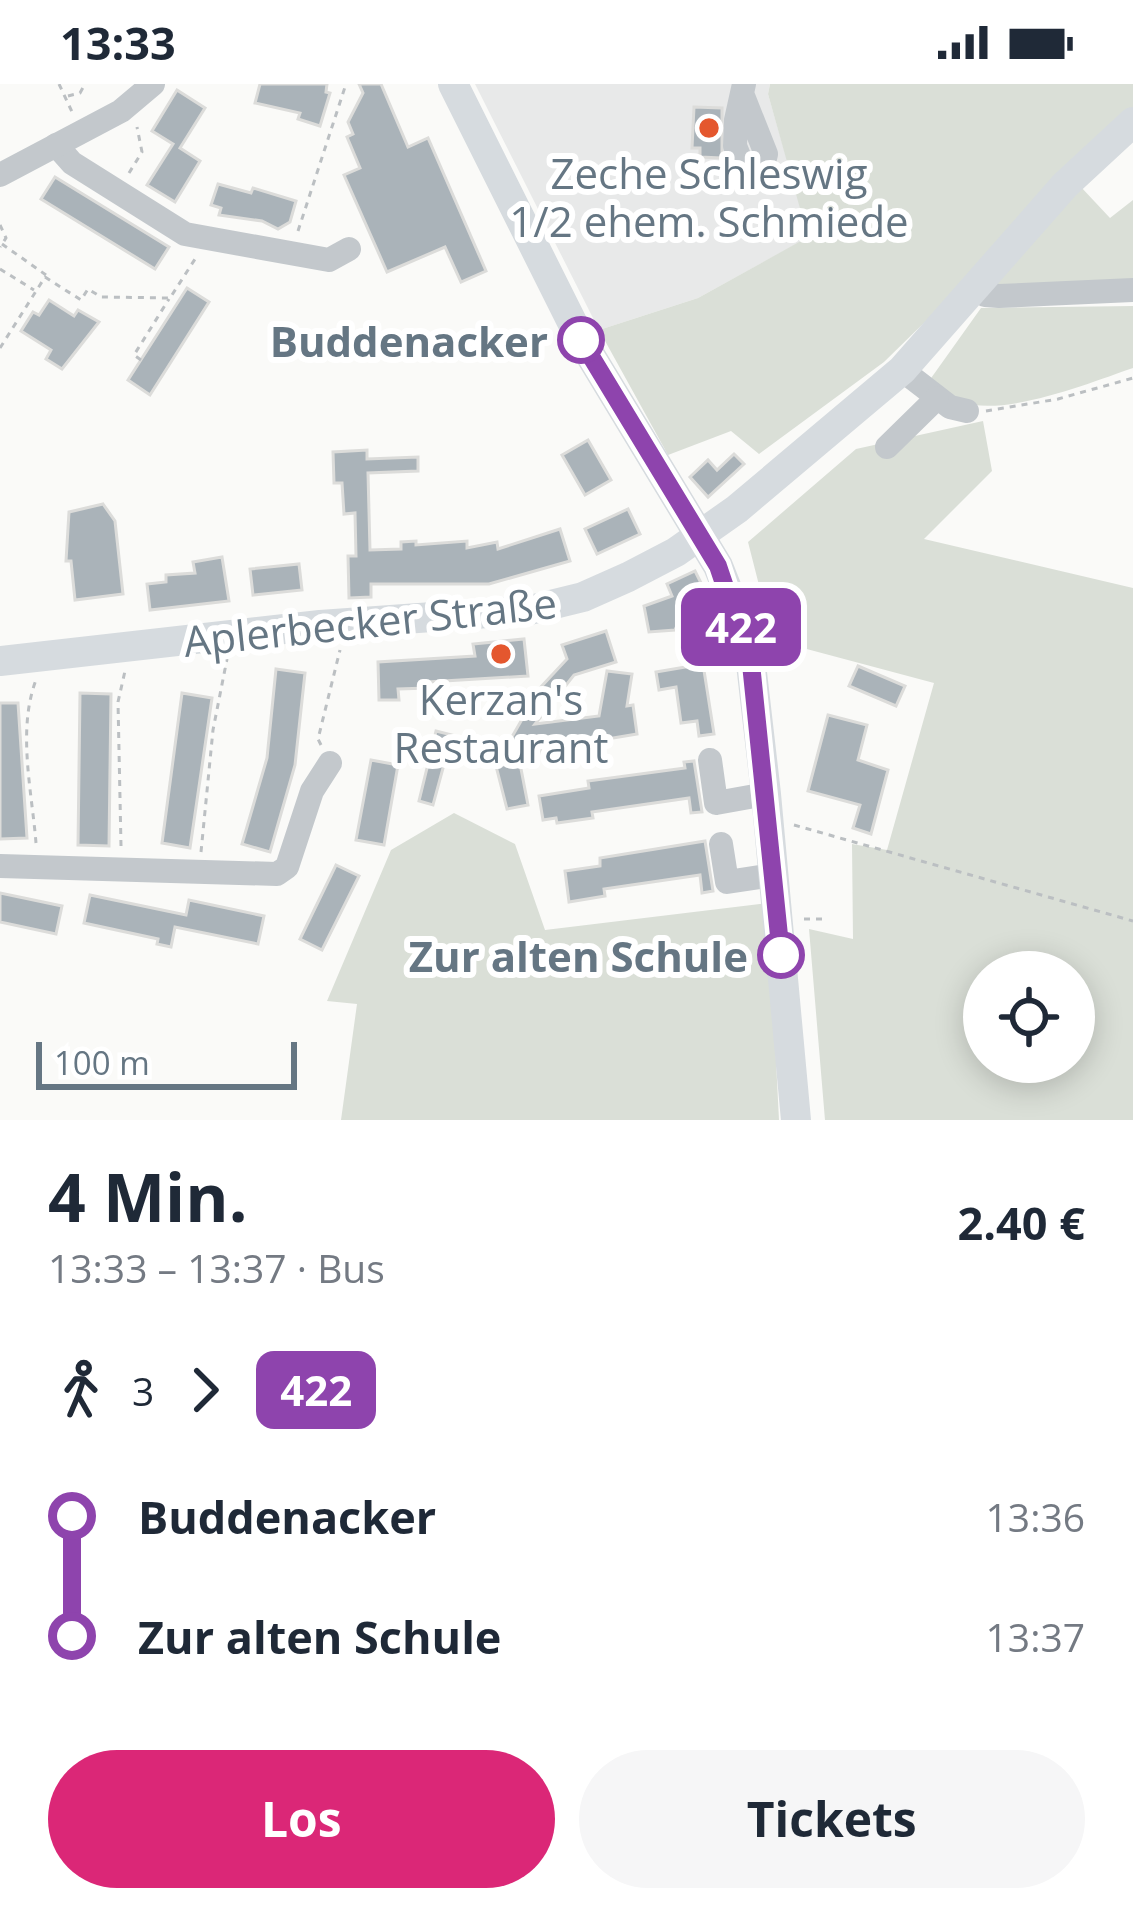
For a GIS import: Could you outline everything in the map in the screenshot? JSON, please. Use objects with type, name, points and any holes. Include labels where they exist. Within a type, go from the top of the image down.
[{"type":"main road","points":[[453,84],[605,384],[729,590],[745,642],[766,794],[796,1120]]},
{"type":"main road","name":"Aplerbecker Straße","points":[[0,661],[320,625],[530,610],[583,597],[628,578],[700,536],[800,460],[902,370],[1065,185],[1133,122]]},
{"type":"street","points":[[0,175],[121,111],[153,84]]},
{"type":"street","points":[[68,139],[72,163],[185,234],[329,260],[349,249]]},
{"type":"street","points":[[976,286],[985,295],[999,296],[1133,290]]},
{"type":"street","points":[[902,370],[937,398],[967,411]]},
{"type":"street","points":[[887,447],[937,398]]},
{"type":"street","points":[[710,760],[716,803],[766,794]]},
{"type":"street","points":[[0,866],[278,874],[287,867],[312,791],[330,763]]},
{"type":"street","points":[[721,844],[727,883],[774,874]]},
{"type":"path","points":[[59,84],[67,96],[68,139]]},
{"type":"path","points":[[67,96],[80,93],[85,84]]},
{"type":"path","points":[[290,253],[346,84]]},
{"type":"path","points":[[123,182],[142,152],[135,119]]},
{"type":"path","points":[[0,225],[6,238],[1,245],[47,272],[0,348]]},
{"type":"path","points":[[141,360],[134,355],[208,238]]},
{"type":"path","points":[[0,269],[36,291]]},
{"type":"path","points":[[45,277],[81,300],[88,289],[101,298],[170,298]]},
{"type":"path","points":[[164,308],[171,313]]},
{"type":"path","points":[[7,322],[14,326]]},
{"type":"path","points":[[967,411],[1014,409],[1133,378]]},
{"type":"path","points":[[330,763],[318,740],[337,672],[339,644]]},
{"type":"path","points":[[199,872],[214,730],[229,651]]},
{"type":"path","points":[[124,870],[116,791],[118,703],[126,663]]},
{"type":"path","points":[[38,673],[29,698],[28,741],[38,867]]},
{"type":"path","points":[[792,824],[1133,921]]},
{"type":"path","points":[[804,920],[828,919]]},
{"type":"shaded area","points":[[475,84],[770,84],[768,94],[809,237],[698,298],[599,330]]},
{"type":"shaded area","points":[[770,84],[1133,84],[1133,118],[884,362],[759,454],[731,431],[668,455],[599,330],[698,298],[808,237],[768,94]]},
{"type":"shaded area","points":[[1080,186],[1110,218],[1133,200],[1133,284],[997,286],[997,278]]},
{"type":"shaded area","points":[[1133,306],[1133,368],[1046,396],[999,405],[960,401],[929,381],[981,308]]},
{"type":"shaded area","points":[[983,421],[992,471],[924,539],[1133,588],[1133,1120],[825,1120],[809,929],[853,939],[852,844],[887,850],[934,683],[773,640],[748,542],[856,449]]},
{"type":"shaded area","points":[[454,813],[515,844],[545,930],[768,903],[779,1120],[341,1120],[357,1004],[327,1001],[391,850]]},
{"type":"building","points":[[260,84],[327,84],[330,93],[320,126],[298,119],[300,113],[255,103]]},
{"type":"building","points":[[359,84],[381,84],[408,147],[428,138],[486,271],[461,282],[445,247],[387,272],[344,175],[360,168],[347,137],[353,134],[348,122],[363,93]]},
{"type":"building","points":[[177,90],[205,108],[180,148],[200,161],[175,202],[147,185],[173,144],[152,131]]},
{"type":"building","name":"Zeche Schleswig 1/2 ehem. Schmiede","points":[[694,107],[722,108],[722,158],[700,157],[700,148],[692,148]]},
{"type":"building","points":[[55,177],[169,247],[155,269],[41,199]]},
{"type":"building","points":[[218,184],[296,201],[290,222],[278,229],[262,221],[219,215],[221,208],[211,205]]},
{"type":"building","points":[[187,288],[209,302],[150,395],[128,380]]},
{"type":"building","points":[[49,300],[74,316],[78,310],[99,322],[62,369],[46,359],[51,350],[21,331],[33,312],[39,315]]},
{"type":"building","points":[[588,440],[611,480],[585,495],[562,455]]},
{"type":"building","points":[[367,450],[367,459],[418,457],[418,471],[368,473],[370,550],[401,549],[401,542],[416,541],[416,545],[467,541],[467,548],[497,542],[498,549],[560,529],[570,561],[489,584],[371,584],[371,597],[349,598],[348,556],[356,556],[355,513],[344,514],[342,483],[334,483],[333,452]]},
{"type":"building","points":[[734,454],[744,464],[708,497],[690,477],[708,460],[717,470]]},
{"type":"building","points":[[103,504],[115,521],[123,594],[75,600],[71,561],[66,561],[69,512]]},
{"type":"building","points":[[628,509],[640,534],[597,554],[585,529]]},
{"type":"building","points":[[222,557],[229,601],[150,610],[147,584],[166,582],[166,575],[195,573],[193,562]]},
{"type":"building","points":[[299,564],[302,590],[253,595],[250,569]]},
{"type":"building","points":[[695,571],[713,607],[692,615],[687,605],[675,630],[649,632],[644,606],[672,596],[667,584]]},
{"type":"building","points":[[606,631],[616,662],[574,675],[535,724],[599,716],[607,671],[632,674],[627,706],[633,705],[637,734],[541,750],[538,756],[516,743],[528,805],[507,809],[496,766],[503,765],[501,756],[540,688],[567,659],[562,645]]},
{"type":"building","points":[[524,639],[528,676],[428,682],[428,688],[398,689],[399,700],[379,700],[378,662],[475,656],[473,644]]},
{"type":"building","points":[[703,664],[714,734],[699,736],[697,721],[681,723],[676,687],[659,690],[656,672]]},
{"type":"building","points":[[858,666],[905,686],[896,706],[849,686]]},
{"type":"building","points":[[276,669],[305,673],[295,765],[270,852],[242,844],[267,758]]},
{"type":"building","points":[[80,693],[111,694],[109,846],[78,845]]},
{"type":"building","points":[[182,693],[212,698],[190,848],[162,843]]},
{"type":"building","points":[[0,703],[18,703],[27,838],[0,839]]},
{"type":"building","points":[[828,715],[867,725],[858,760],[888,770],[871,834],[853,828],[860,805],[808,791]]},
{"type":"building","points":[[436,731],[452,735],[433,805],[419,801]]},
{"type":"building","points":[[371,760],[398,765],[384,845],[356,840]]},
{"type":"building","points":[[694,761],[702,812],[691,813],[689,798],[592,812],[593,818],[543,820],[539,796],[589,788],[588,781],[685,768],[684,762]]},
{"type":"building","points":[[705,841],[713,891],[702,893],[700,875],[604,889],[605,896],[569,902],[565,871],[600,866],[600,858]]},
{"type":"building","points":[[336,865],[359,876],[322,950],[300,939]]},
{"type":"building","points":[[0,893],[62,906],[56,934],[0,922]]},
{"type":"building","points":[[90,895],[186,915],[189,900],[264,916],[258,944],[175,927],[171,947],[157,944],[158,939],[84,923]]},
{"type":"bus line","name":"422","points":[[581,340],[718,566],[739,620],[751,664],[781,955]]},
{"type":"place","name":"Zeche Schleswig 1/2 ehem. Schmiede","points":[[709,128]]},
{"type":"place","name":"Buddenacker","points":[[581,340]]},
{"type":"place","name":"Kerzan's Restaurant","points":[[501,654]]},
{"type":"place","name":"Zur alten Schule","points":[[781,955]]}]
